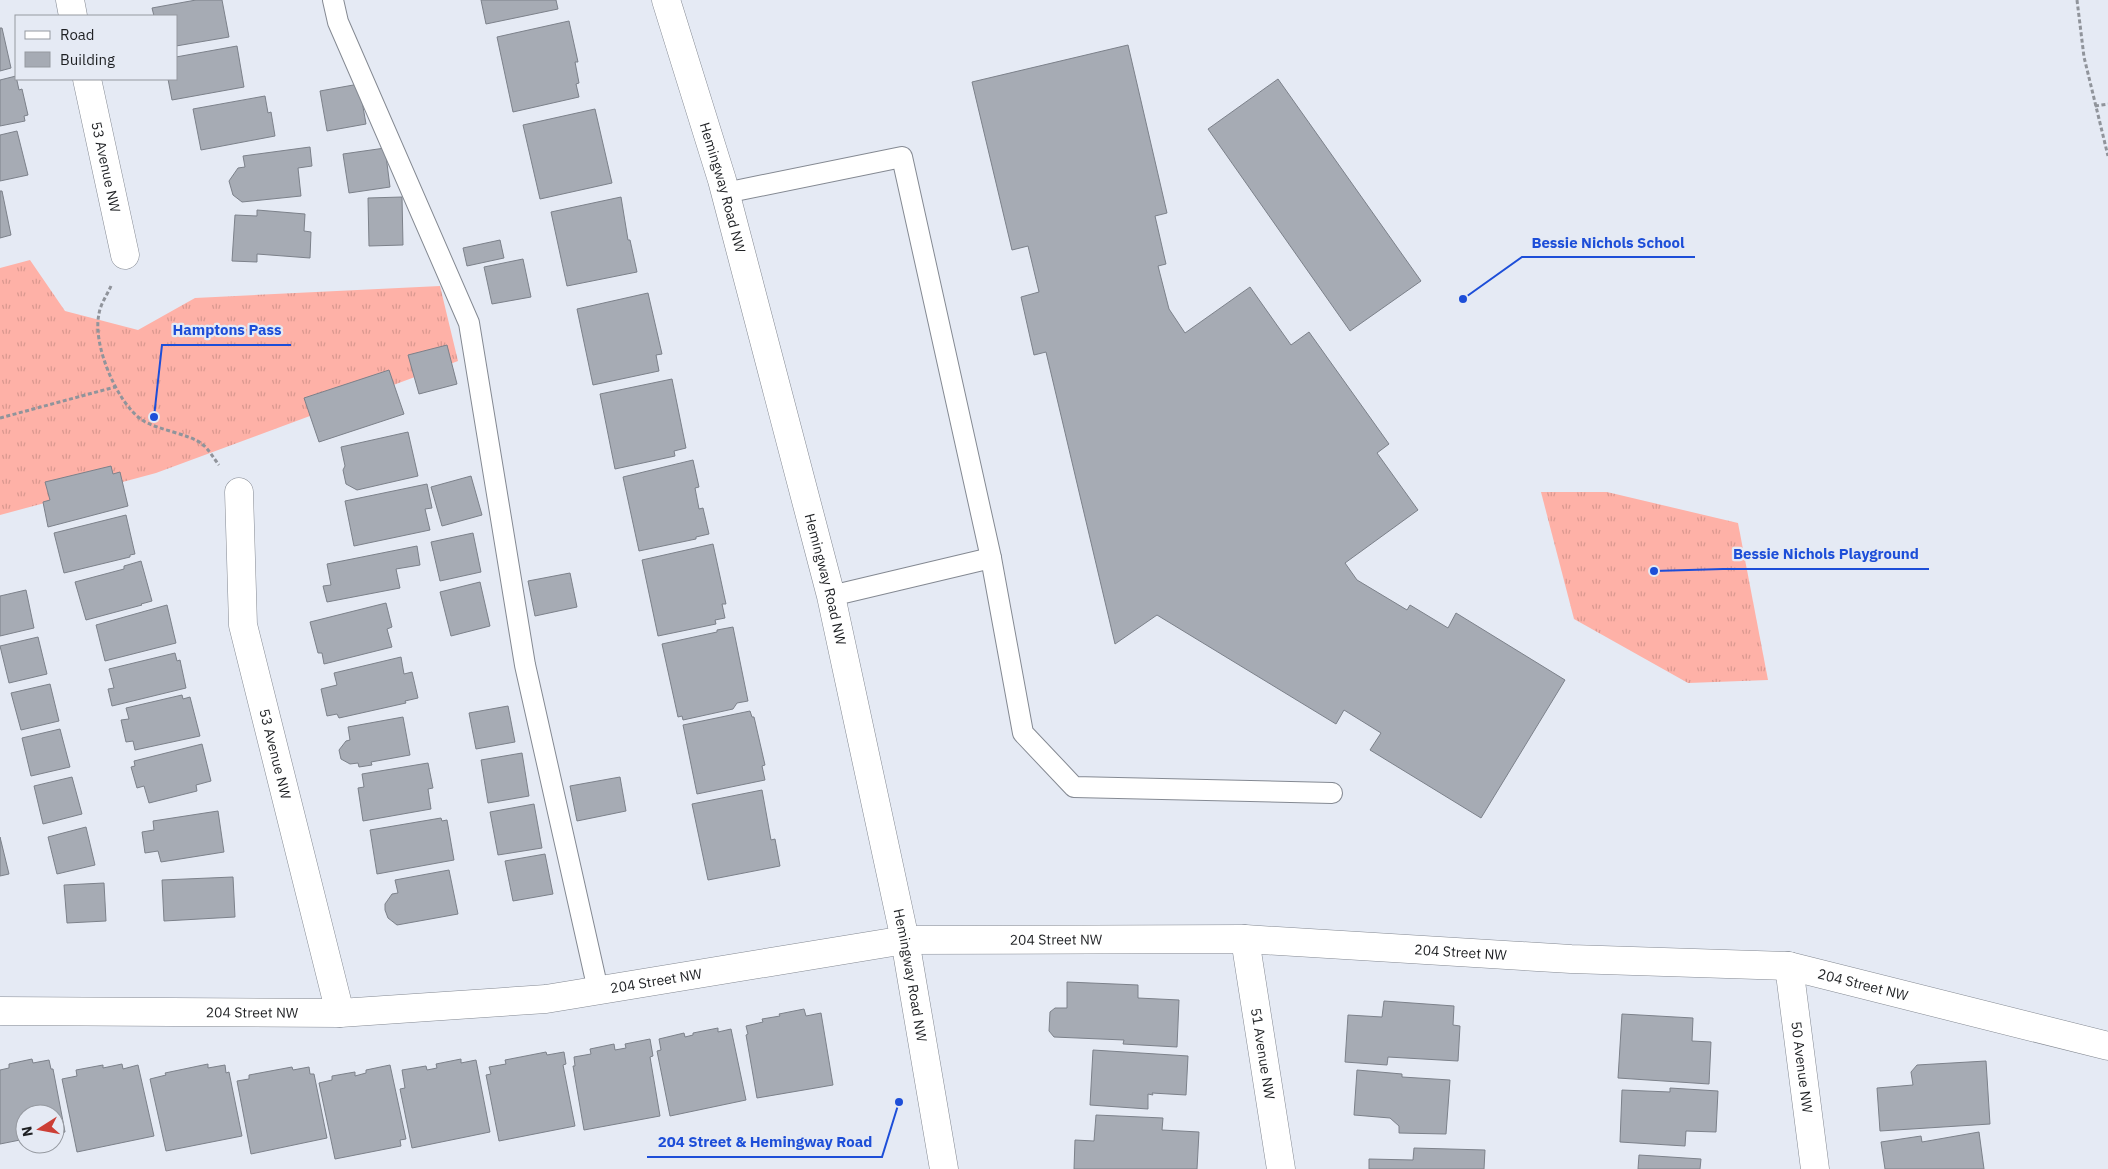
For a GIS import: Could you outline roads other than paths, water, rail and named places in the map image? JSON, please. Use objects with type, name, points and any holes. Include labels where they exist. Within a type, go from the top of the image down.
[{"type":"street","points":[[70,0],[73,15]]},
{"type":"street","name":"Hemingway Road NW","points":[[666,0],[725,193],[831,596],[905,940],[944,1169]]},
{"type":"street","name":"53 Avenue NW","points":[[87,80],[125,255]]},
{"type":"street","name":"53 Avenue NW","points":[[239,492],[243,625],[340,1013]]},
{"type":"street","name":"204 Street NW","points":[[0,1011],[340,1013],[546,999],[905,940],[1245,939],[1571,959],[1789,966],[2108,1046]]},
{"type":"street","name":"51 Avenue NW","points":[[1245,939],[1281,1169]]},
{"type":"street","name":"50 Avenue NW","points":[[1789,966],[1815,1169]]},
{"type":"lane","points":[[333,0],[338,22],[469,322],[525,665],[598,990]]},
{"type":"lane","points":[[725,193],[902,157],[991,558],[1023,733],[1074,787],[1332,793]]},
{"type":"lane","points":[[831,596],[991,558]]},
{"type":"place","name":"Bessie Nichols School","points":[[1463,299]]},
{"type":"place","name":"Hamptons Pass","points":[[154,417]]},
{"type":"place","name":"Bessie Nichols Playground","points":[[1654,571]]},
{"type":"place","name":"204 Street & Hemingway Road","points":[[899,1102]]}]
